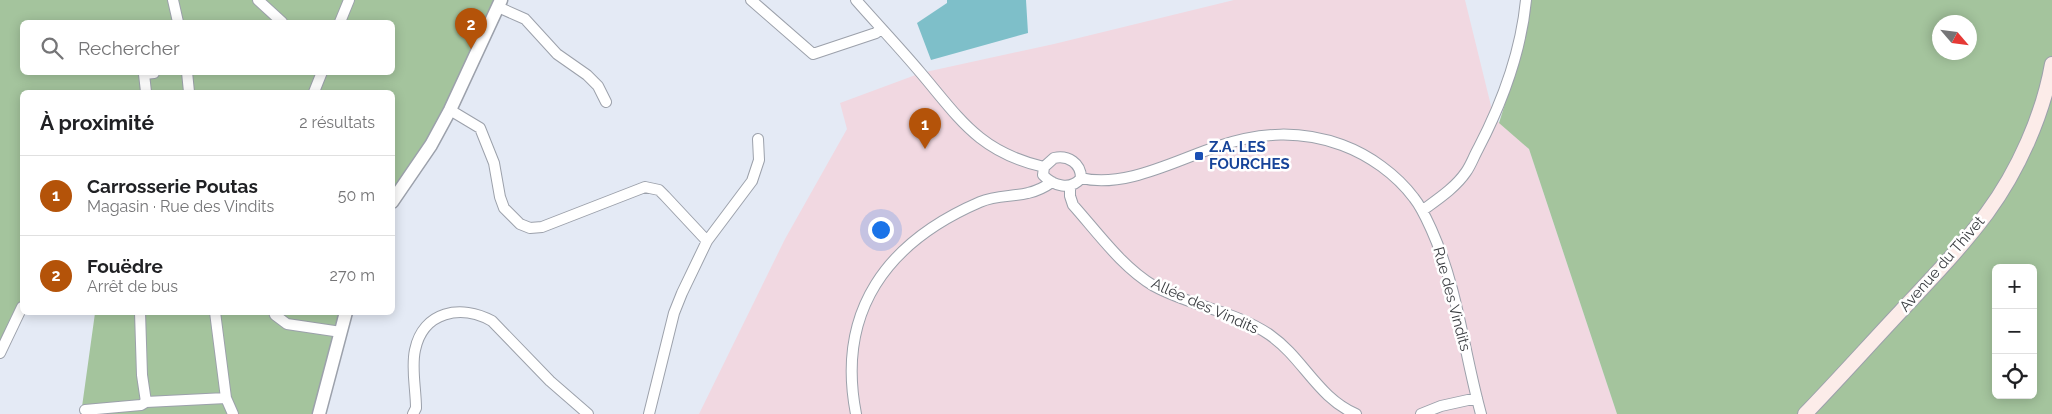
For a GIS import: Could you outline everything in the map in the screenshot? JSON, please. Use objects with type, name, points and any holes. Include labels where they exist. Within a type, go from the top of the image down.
[{"type":"main road","name":"Avenue du Thivet","points":[[1805,414],[1956,252],[1988,212],[2012,172],[2028,138],[2042,103],[2052,64]]},
{"type":"street","points":[[173,0],[178,20]]},
{"type":"street","points":[[258,0],[280,20]]},
{"type":"street","points":[[341,20],[348,0]]},
{"type":"street","points":[[751,0],[813,54],[876,33],[881,28]]},
{"type":"street","points":[[856,0],[966,127],[1008,155],[1027,163],[1044,167]]},
{"type":"street","points":[[1423,210],[1453,187],[1466,172],[1489,128],[1514,62],[1524,20],[1526,0]]},
{"type":"street","points":[[395,198],[431,145],[450,110],[500,3],[525,19],[557,54],[587,75],[598,86],[606,102]]},
{"type":"street","points":[[144,75],[146,90]]},
{"type":"street","points":[[187,75],[189,90]]},
{"type":"street","points":[[315,90],[321,75]]},
{"type":"street","points":[[450,110],[480,128],[494,163],[500,197],[504,208],[520,224],[530,228],[542,227],[645,187],[659,190],[707,242]]},
{"type":"street","name":"Rue des Vindits","points":[[1081,178],[1095,181],[1119,179],[1258,135],[1314,136],[1364,155],[1400,181],[1423,210],[1448,275],[1481,414]]},
{"type":"street","points":[[649,414],[674,313],[707,242],[752,181],[759,160],[758,139]]},
{"type":"street","points":[[1054,158],[1067,158],[1077,165],[1081,171],[1081,178],[1077,183],[1070,186],[1052,182],[1043,175],[1044,167],[1054,158]]},
{"type":"street","points":[[856,414],[851,380],[852,347],[863,308],[888,266],[924,232],[980,202],[996,197],[1028,194],[1052,182]]},
{"type":"street","name":"Allée des Vindits","points":[[1070,186],[1073,206],[1134,272],[1155,286],[1240,320],[1269,335],[1294,355],[1333,401],[1356,414]]},
{"type":"street","points":[[0,353],[20,311]]},
{"type":"street","points":[[413,414],[416,408],[413,365],[418,338],[429,324],[440,315],[468,312],[481,315],[492,321],[550,381],[588,414]]},
{"type":"street","points":[[140,315],[142,375],[146,402]]},
{"type":"street","points":[[215,315],[226,398],[233,414]]},
{"type":"street","points":[[275,315],[287,324],[341,332]]},
{"type":"street","points":[[319,414],[345,315]]},
{"type":"street","points":[[85,410],[140,405],[146,402],[226,398]]},
{"type":"street","points":[[1421,414],[1441,406],[1477,398]]},
{"type":"shaded area","points":[[1234,0],[1465,0],[1494,118],[1529,149],[1617,414],[699,414],[785,239],[847,129],[840,103],[921,73],[1054,44]]},
{"type":"green space","points":[[0,0],[501,0],[450,110],[395,199],[395,90],[20,90],[20,311],[0,353]]},
{"type":"green space","points":[[1530,0],[2052,0],[2052,414],[1617,414],[1529,149],[1499,123],[1520,56]]},
{"type":"green space","points":[[95,315],[345,315],[319,414],[81,414]]},
{"type":"water","points":[[947,0],[1026,0],[1028,33],[931,60],[917,23],[947,3]]},
{"type":"place","name":"Fouëdre","points":[[471,49]]},
{"type":"place","name":"Carrosserie Poutas","points":[[925,149]]},
{"type":"place","name":"Z.A. LES FOURCHES","points":[[1199,156]]}]
